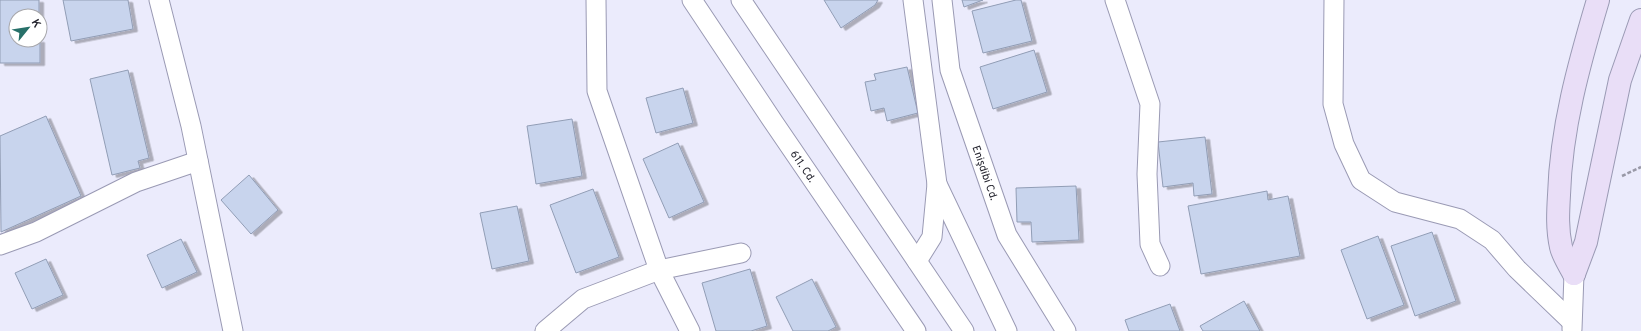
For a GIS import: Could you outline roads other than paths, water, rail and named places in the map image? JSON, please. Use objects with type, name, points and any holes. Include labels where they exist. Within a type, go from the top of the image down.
[{"type":"street","points":[[159,0],[198,161],[233,331]]},
{"type":"street","points":[[596,0],[597,91],[659,270],[690,331]]},
{"type":"street","name":"611. Cd.","points":[[692,0],[916,331]]},
{"type":"street","points":[[741,0],[964,331]]},
{"type":"street","points":[[913,0],[937,184],[932,237],[917,261]]},
{"type":"street","name":"Enişdibi Cd.","points":[[942,0],[950,70],[1007,235],[1066,331]]},
{"type":"street","points":[[1115,0],[1150,104],[1147,174],[1150,244],[1160,266]]},
{"type":"street","points":[[1334,0],[1333,104],[1344,144],[1361,180],[1395,202],[1460,219],[1492,240],[1571,326]]},
{"type":"street","points":[[1574,274],[1562,248],[1558,221],[1559,178],[1567,117],[1577,74],[1598,0]]},
{"type":"street","points":[[1571,326],[1574,274],[1586,242],[1620,80],[1641,20]]},
{"type":"street","points":[[0,245],[36,232],[136,182],[198,161]]},
{"type":"street","points":[[937,184],[1007,331]]},
{"type":"street","points":[[545,331],[584,300],[659,270],[741,253]]}]
